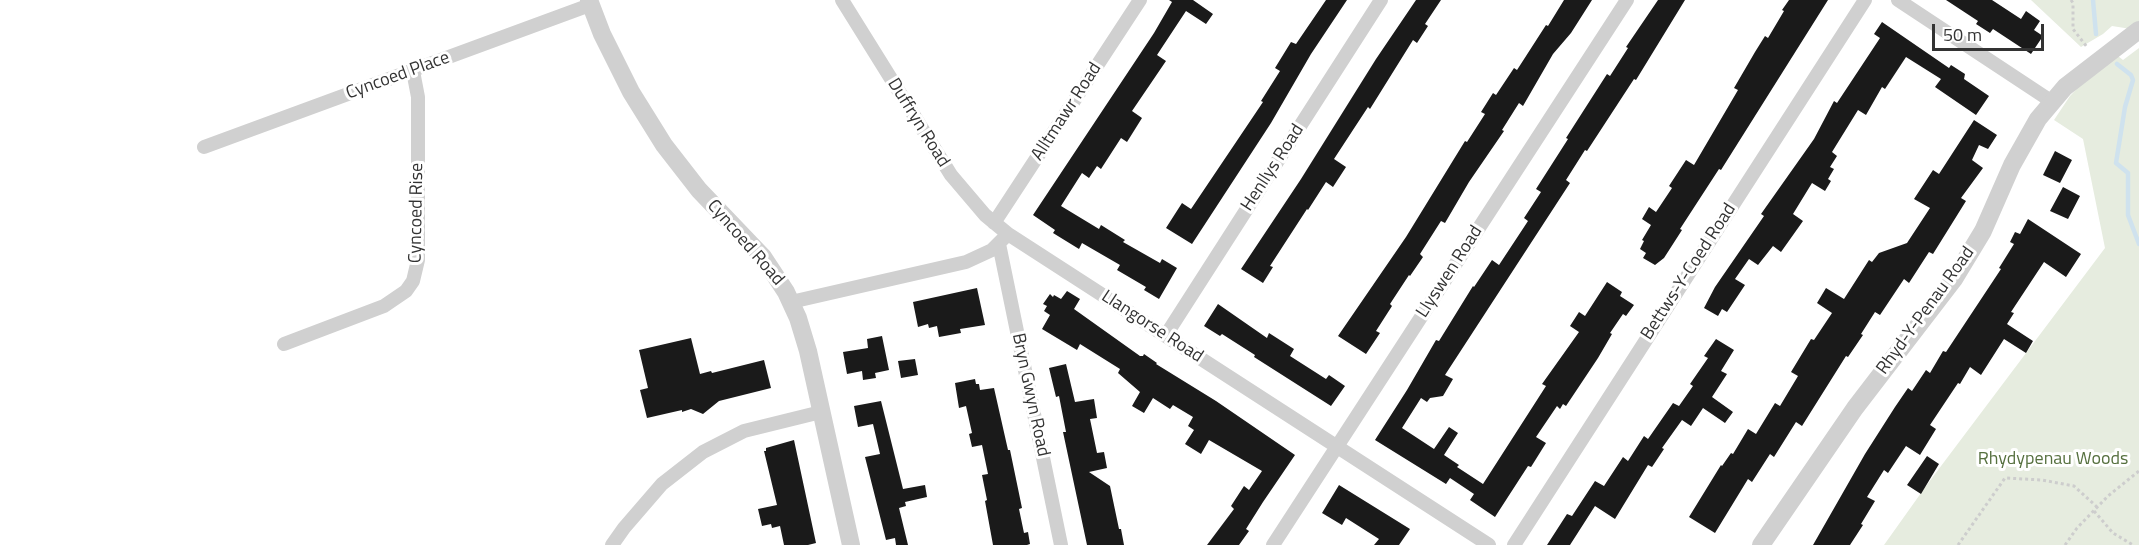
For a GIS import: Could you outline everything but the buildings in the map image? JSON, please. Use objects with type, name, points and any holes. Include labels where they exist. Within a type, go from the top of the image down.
[{"type":"street","name":"Duffryn Road","points":[[842,0],[938,155],[967,196],[994,223],[1004,239]]},
{"type":"street","name":"Alltmawr Road","points":[[994,223],[1140,0]]},
{"type":"street","name":"Henllys Road","points":[[1166,335],[1381,0]]},
{"type":"street","name":"Llyswen Road","points":[[1274,545],[1627,0]]},
{"type":"street","name":"Bettws-Y-Coed Road","points":[[1514,545],[1865,0]]},
{"type":"street","points":[[1898,0],[2051,101]]},
{"type":"street","name":"Cyncoed Place","points":[[204,147],[413,71],[590,3]]},
{"type":"street","name":"Cyncoed Road","points":[[590,3],[632,92],[664,145],[699,190],[763,258],[777,276],[791,302],[808,351],[852,545]]},
{"type":"street","name":"Rhyd-Y-Penau Road","points":[[1761,545],[1855,408],[1954,279],[1983,231],[2024,142],[2051,101],[2081,74],[2139,30]]},
{"type":"street","name":"Cyncoed Rise","points":[[284,344],[384,306],[402,295],[413,280],[418,260],[418,97],[413,71]]},
{"type":"street","name":"Llangorse Road","points":[[1004,239],[1166,335],[1489,545]]},
{"type":"street","points":[[791,302],[966,262],[1004,239]]},
{"type":"street","name":"Bryn Gwyn Road","points":[[1004,239],[1061,545]]},
{"type":"street","points":[[612,545],[662,484],[703,452],[744,431],[821,412]]},
{"type":"path","points":[[2071,0],[2073,29],[2087,47]]},
{"type":"path","points":[[2065,545],[2095,509],[2139,471]]},
{"type":"path","points":[[1958,545],[2005,478],[2042,480],[2074,486],[2113,533],[2133,545]]},
{"type":"green space","points":[[2031,0],[2139,0],[2139,24],[2131,29],[2112,26],[2081,47]]},
{"type":"green space","name":"Rhydypenau Woods","points":[[2139,48],[2139,545],[1884,545],[2105,248],[2083,139],[2054,120],[2070,96],[2085,80],[2118,56],[2123,60]]},
{"type":"waterway","points":[[2093,0],[2096,34]]},
{"type":"waterway","points":[[2117,64],[2131,75],[2133,80],[2125,107],[2116,163],[2128,173],[2128,215],[2139,244]]}]
